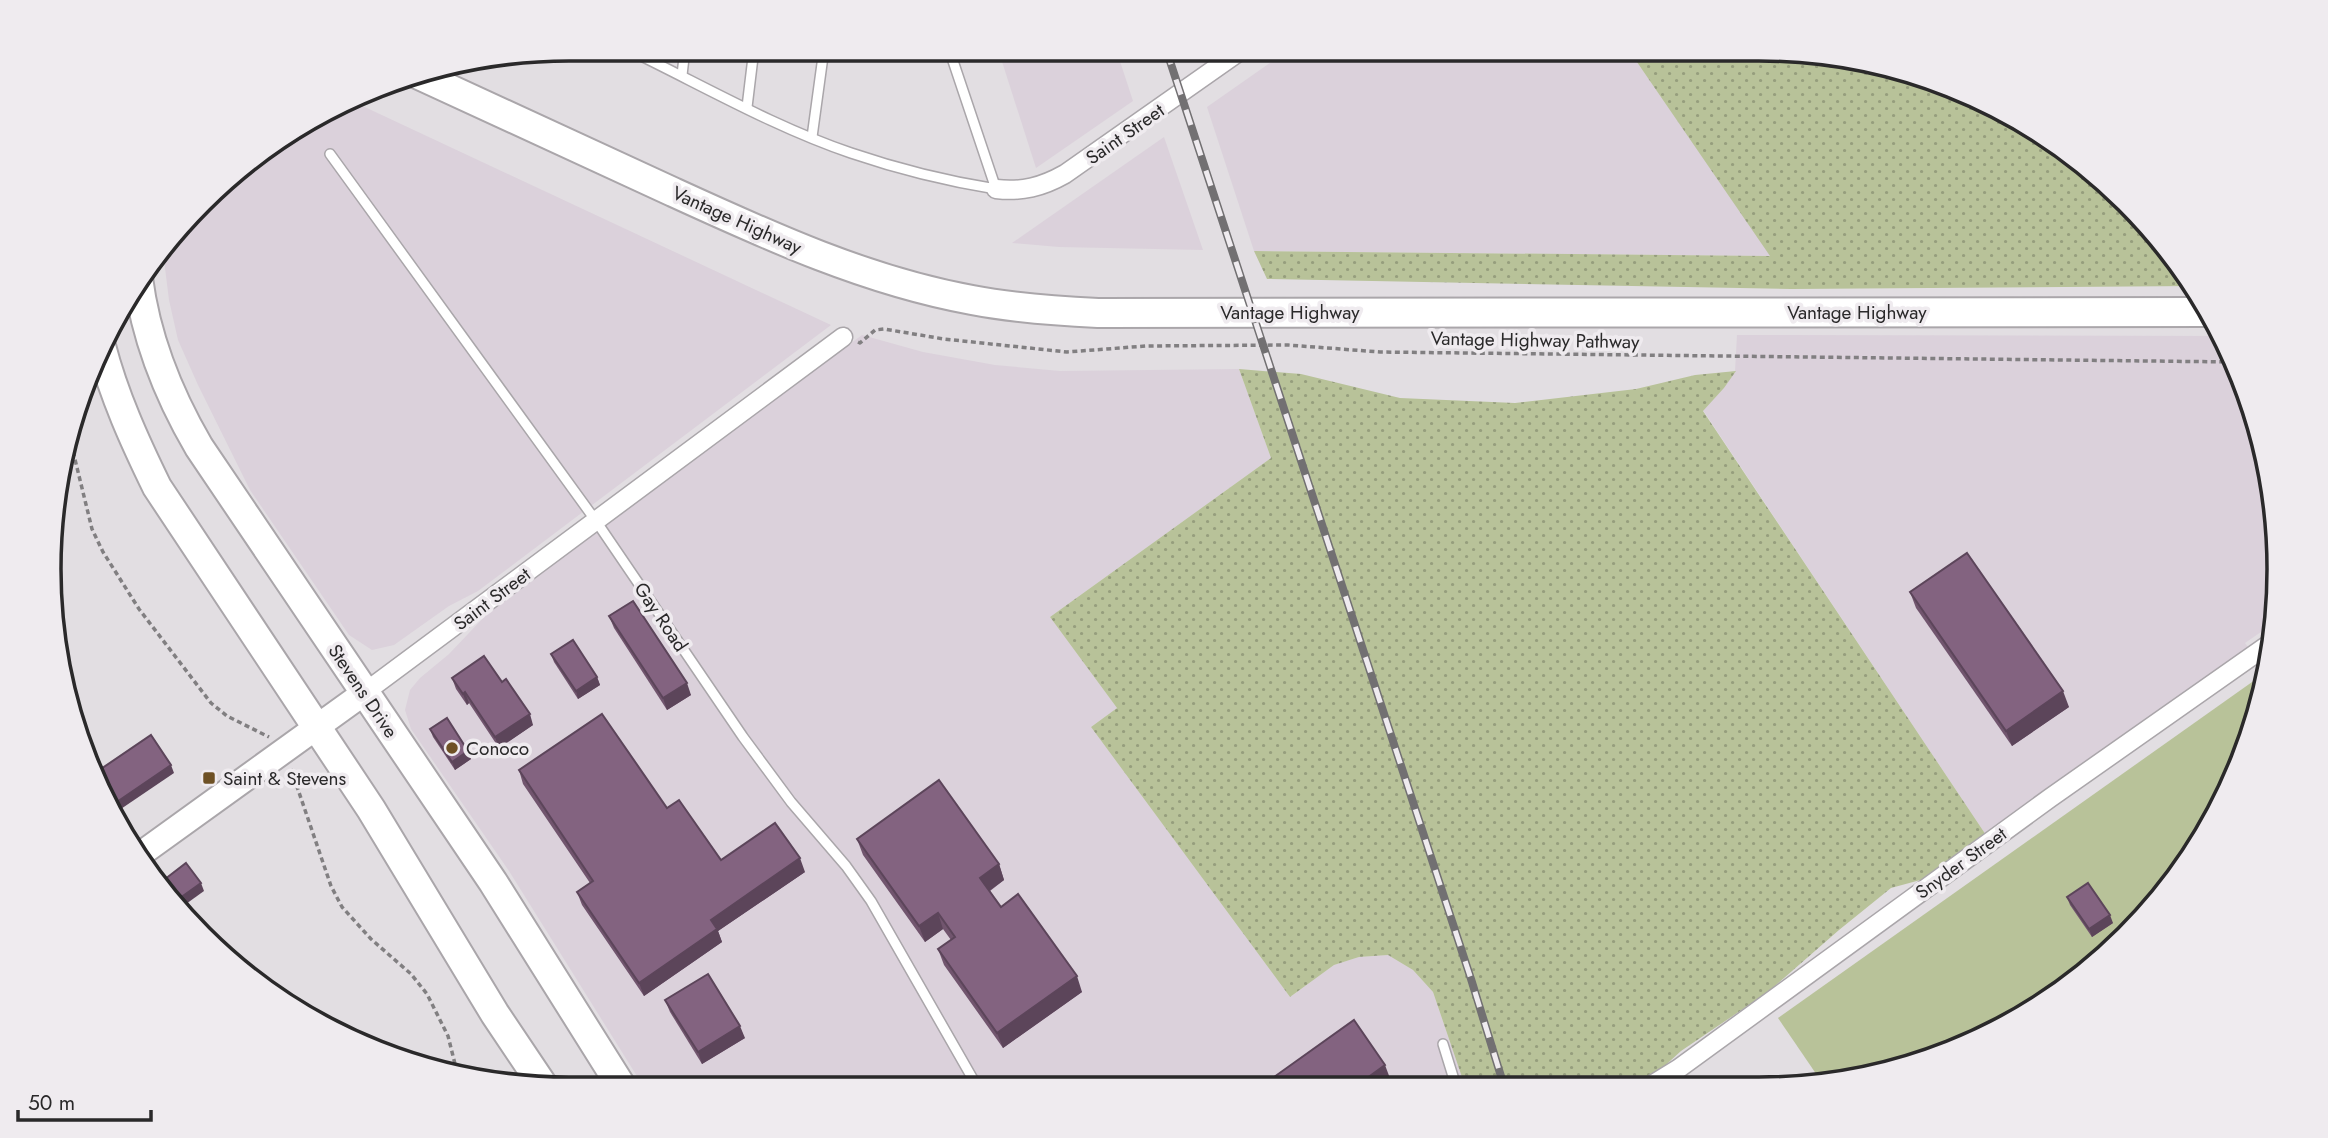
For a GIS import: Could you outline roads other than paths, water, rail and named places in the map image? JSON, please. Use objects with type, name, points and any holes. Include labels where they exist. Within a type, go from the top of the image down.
[{"type":"main road","name":"Vantage Highway","points":[[432,81],[813,254],[917,287],[970,300],[1022,307],[1098,313],[2197,312]]},
{"type":"main road","name":"Stevens Drive","points":[[141,296],[152,346],[169,391],[185,422],[493,882],[615,1077]]},
{"type":"main road","points":[[106,361],[122,409],[158,487],[371,809],[495,1014],[537,1076]]},
{"type":"street","name":"Saint Street","points":[[996,189],[1014,191],[1034,188],[1065,174],[1226,61]]},
{"type":"street","name":"Saint Street","points":[[146,850],[364,693],[843,337]]},
{"type":"street","name":"Snyder Street","points":[[1664,1077],[2050,798],[2260,651]]},
{"type":"lane","points":[[652,61],[849,152],[908,170],[996,189]]},
{"type":"lane","points":[[682,75],[684,61]]},
{"type":"lane","points":[[747,107],[753,61]]},
{"type":"lane","points":[[812,137],[822,61]]},
{"type":"lane","points":[[953,61],[996,189]]},
{"type":"lane","name":"Gay Road","points":[[330,154],[596,521],[743,737],[791,802],[846,866],[871,901],[972,1077]]},
{"type":"lane","points":[[1443,1044],[1454,1077]]},
{"type":"railway","points":[[1170,61],[1501,1077]]},
{"type":"place","name":"Conoco","points":[[452,748]]},
{"type":"place","name":"Saint & Stevens","points":[[209,778]]}]
